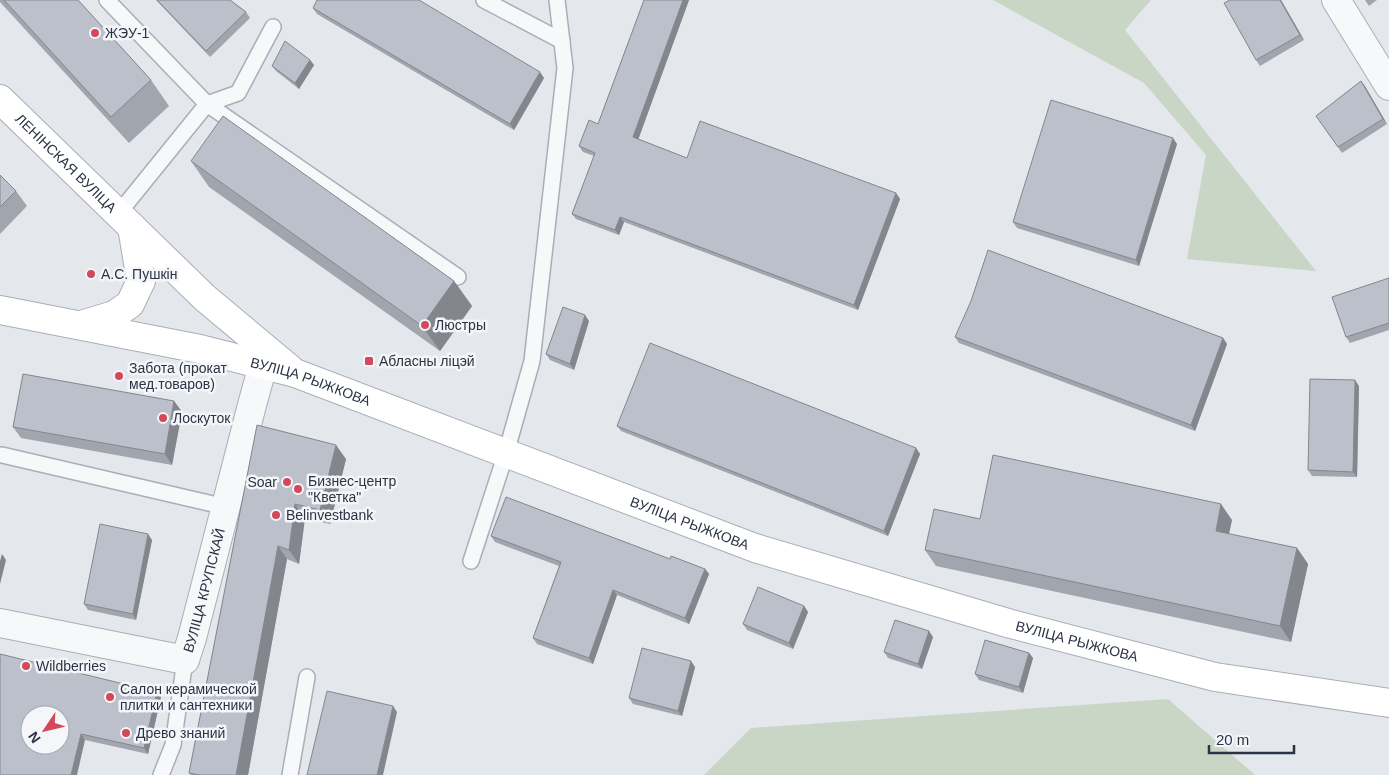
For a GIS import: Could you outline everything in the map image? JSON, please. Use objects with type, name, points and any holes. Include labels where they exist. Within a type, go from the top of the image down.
[{"type":"main road","name":"ЛЕНІНСКАЯ ВУЛІЦА","points":[[0,99],[205,298],[295,373]]},
{"type":"main road","points":[[80,326],[114,315],[130,304],[141,281],[125,221]]},
{"type":"main road","name":"ВУЛІЦА РЫЖКОВА","points":[[0,310],[200,349],[295,373],[755,548],[1011,624],[1215,677],[1389,703]]},
{"type":"street","points":[[1336,0],[1389,86]]},
{"type":"street","name":"ВУЛІЦА КРУПСКАЙ","points":[[0,623],[185,660],[264,365]]},
{"type":"lane","points":[[107,0],[206,104],[458,277]]},
{"type":"lane","points":[[484,0],[562,41]]},
{"type":"lane","points":[[471,561],[506,454],[532,361],[566,68],[557,0]]},
{"type":"lane","points":[[125,221],[206,104],[238,93],[273,27]]},
{"type":"lane","points":[[2,455],[226,507]]},
{"type":"lane","points":[[161,775],[173,745],[185,660]]},
{"type":"lane","points":[[290,775],[307,677]]},
{"type":"green space","points":[[993,0],[1151,0],[1125,30],[1316,271],[1187,259],[1206,155],[1144,83]]},
{"type":"green space","points":[[1168,699],[1255,775],[704,775],[751,728]]},
{"type":"building","points":[[4,0],[78,0],[151,80],[111,117]]},
{"type":"building","points":[[157,0],[230,0],[246,12],[206,51]]},
{"type":"building","points":[[317,0],[419,0],[540,72],[510,124],[313,8]]},
{"type":"building","points":[[644,0],[683,0],[633,137],[687,158],[700,121],[896,193],[854,305],[620,217],[615,230],[572,214],[595,153],[579,146],[589,120],[598,124]]},
{"type":"building","points":[[1230,0],[1280,0],[1300,35],[1256,60],[1224,3]]},
{"type":"building","points":[[285,41],[310,60],[295,83],[272,66]]},
{"type":"building","points":[[1361,81],[1383,119],[1338,147],[1316,116]]},
{"type":"building","points":[[1051,100],[1173,138],[1136,260],[1013,222]]},
{"type":"building","points":[[223,116],[454,281],[422,326],[191,161]]},
{"type":"building","points":[[0,175],[16,191],[0,207]]},
{"type":"building","points":[[988,250],[1223,338],[1191,425],[955,337],[971,301]]},
{"type":"building","points":[[1389,278],[1389,323],[1346,337],[1332,297]]},
{"type":"building","points":[[563,307],[585,315],[570,364],[546,354]]},
{"type":"building","points":[[650,343],[916,448],[884,531],[617,426]]},
{"type":"building","points":[[23,374],[174,401],[165,454],[13,427]]},
{"type":"building","points":[[1310,379],[1355,380],[1353,472],[1308,470]]},
{"type":"building","points":[[257,425],[336,445],[320,510],[295,504],[289,550],[278,546],[236,775],[200,775],[189,773]]},
{"type":"building","points":[[993,455],[1221,504],[1216,531],[1297,548],[1280,626],[925,550],[934,509],[980,519]]},
{"type":"building","points":[[506,497],[670,559],[671,556],[705,569],[685,618],[613,590],[589,658],[533,638],[561,562],[491,536]]},
{"type":"building","points":[[100,524],[148,534],[133,614],[84,604]]},
{"type":"building","points":[[758,587],[804,606],[789,643],[743,624]]},
{"type":"building","points":[[895,620],[929,631],[918,664],[884,652]]},
{"type":"building","points":[[985,640],[1029,653],[1019,687],[975,674]]},
{"type":"building","points":[[642,648],[691,661],[678,711],[629,698]]},
{"type":"building","points":[[0,654],[157,692],[144,748],[81,734],[71,775],[0,775]]},
{"type":"building","points":[[327,691],[393,706],[377,775],[307,775]]},
{"type":"place","name":"ЖЭУ-1","points":[[95,33]]},
{"type":"place","name":"А.С. Пушкін","points":[[91,274]]},
{"type":"place","name":"Люстры","points":[[425,325]]},
{"type":"place","name":"Абласны ліцэй","points":[[369,361]]},
{"type":"place","name":"Забота (прокат мед.товаров)","points":[[119,376]]},
{"type":"place","name":"Лоскуток","points":[[163,418]]},
{"type":"place","name":"Soar","points":[[287,482]]},
{"type":"place","name":"Бизнес-центр \"Кветка\"","points":[[298,489]]},
{"type":"place","name":"Belinvestbank","points":[[276,515]]},
{"type":"place","name":"Wildberries","points":[[26,666]]},
{"type":"place","name":"Салон керамической плитки и сантехники","points":[[110,697]]},
{"type":"place","name":"Древо знаний","points":[[126,733]]}]
